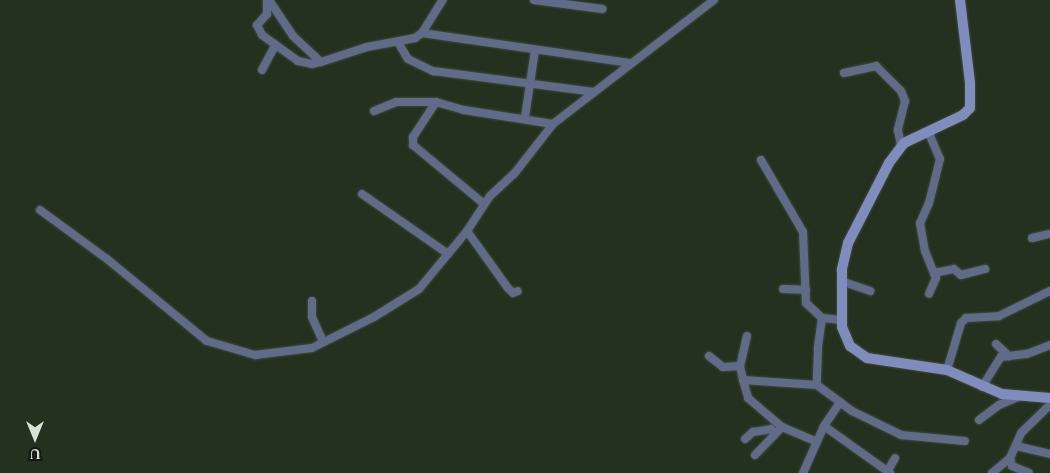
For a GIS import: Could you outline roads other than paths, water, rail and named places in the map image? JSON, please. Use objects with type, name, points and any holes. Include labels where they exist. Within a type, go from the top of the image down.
[{"type":"street","points":[[268,0],[267,14],[257,28],[275,46],[305,64],[321,62],[368,47],[399,44],[422,34],[631,63]]},
{"type":"street","points":[[268,0],[293,36],[321,62]]},
{"type":"street","points":[[422,34],[443,0]]},
{"type":"street","points":[[534,0],[602,9]]},
{"type":"street","points":[[40,210],[107,258],[208,340],[255,355],[303,350],[323,342],[411,295],[467,231],[484,204],[514,174],[554,124],[714,0]]},
{"type":"street","points":[[960,0],[970,83],[970,108],[963,115],[900,146],[853,229],[842,264],[842,320],[848,343],[862,356],[948,370],[982,387],[1020,396],[1050,398]]},
{"type":"street","points":[[399,44],[408,60],[425,69],[594,92]]},
{"type":"street","points":[[262,70],[275,46]]},
{"type":"street","points":[[525,117],[536,50]]},
{"type":"street","points":[[844,73],[876,66],[901,91],[906,101],[898,130],[900,146]]},
{"type":"street","points":[[374,111],[396,102],[436,102],[464,110],[525,117],[554,124]]},
{"type":"street","points":[[436,102],[414,137],[413,145],[484,204]]},
{"type":"street","points":[[928,131],[940,159],[920,227],[936,281],[930,294]]},
{"type":"street","points":[[761,160],[803,232],[806,303],[822,318],[842,320]]},
{"type":"street","points":[[362,194],[448,254]]},
{"type":"street","points":[[467,231],[508,288],[513,293],[518,291]]},
{"type":"street","points":[[1032,238],[1050,234]]},
{"type":"street","points":[[934,273],[954,269],[960,275],[985,269]]},
{"type":"street","points":[[841,281],[870,291]]},
{"type":"street","points":[[783,289],[806,290]]},
{"type":"street","points":[[948,370],[966,318],[999,316],[1050,291]]},
{"type":"street","points":[[312,301],[312,317],[323,342]]},
{"type":"street","points":[[817,385],[818,348],[822,318]]},
{"type":"street","points":[[747,336],[740,366],[748,398],[782,427],[817,442]]},
{"type":"street","points":[[996,344],[1009,356]]},
{"type":"street","points":[[982,387],[998,360],[1009,356],[1027,354],[1050,345]]},
{"type":"street","points":[[709,356],[723,367],[740,366]]},
{"type":"street","points":[[743,380],[817,385],[840,402],[902,435],[965,441]]},
{"type":"street","points":[[979,420],[999,404],[1020,396]]},
{"type":"street","points":[[803,473],[824,426],[840,402]]},
{"type":"street","points":[[992,473],[1010,458],[1021,433],[1050,406]]},
{"type":"street","points":[[824,426],[885,472],[895,458]]},
{"type":"street","points":[[754,455],[782,427]]},
{"type":"street","points":[[744,439],[753,432],[770,429],[776,433]]},
{"type":"street","points":[[1016,446],[1050,454]]},
{"type":"street","points":[[1010,458],[1012,466],[1029,473]]}]
